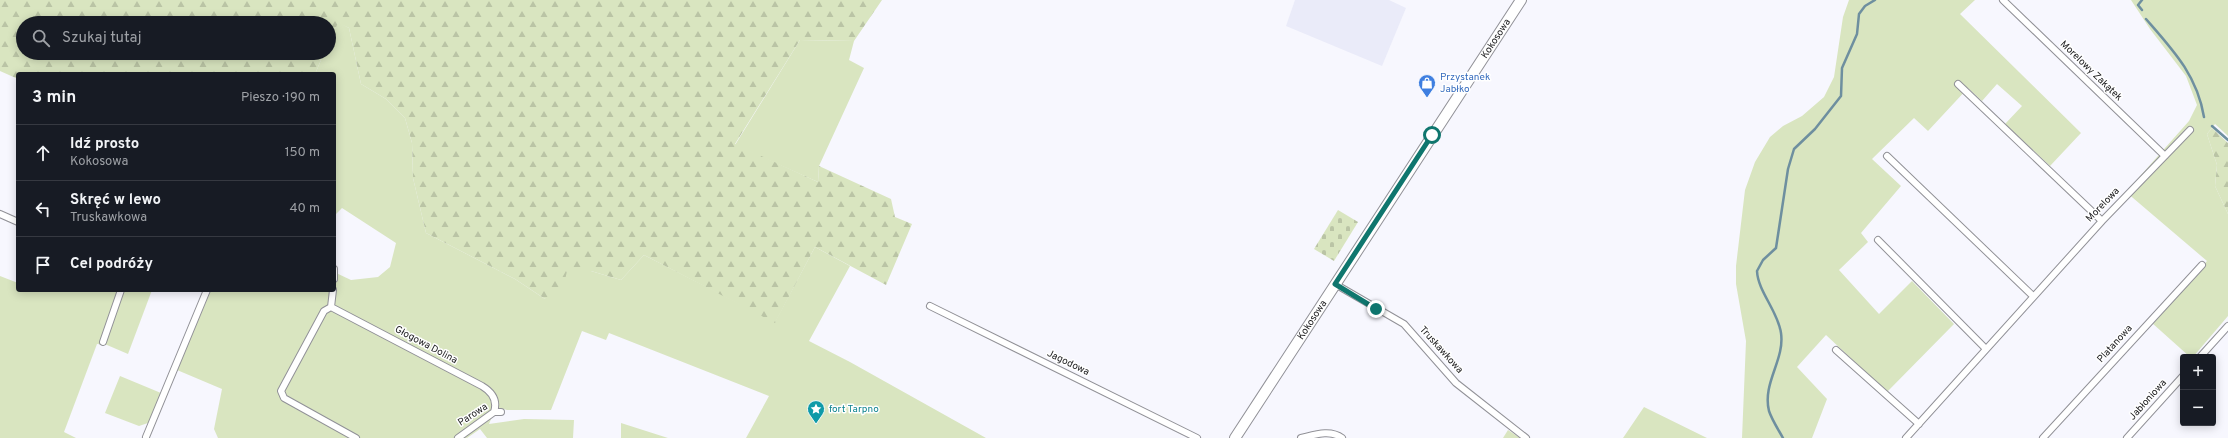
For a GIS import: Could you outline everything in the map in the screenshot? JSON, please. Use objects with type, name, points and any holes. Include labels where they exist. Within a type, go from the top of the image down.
[{"type":"main road","name":"Kokosowa","points":[[1235,438],[1521,0]]},
{"type":"street","name":"Morelowy Zakątek","points":[[2003,0],[2166,156]]},
{"type":"street","points":[[1958,84],[2102,221]]},
{"type":"street","name":"Morelowa","points":[[1906,438],[1985,348],[2102,221],[2190,130]]},
{"type":"street","points":[[1887,156],[2033,296]]},
{"type":"street","points":[[0,214],[16,221]]},
{"type":"street","points":[[1878,240],[1985,348]]},
{"type":"street","name":"Platanowa","points":[[2044,438],[2202,265]]},
{"type":"street","name":"Truskawkowa","points":[[1335,284],[1404,324],[1456,383],[1526,438]]},
{"type":"street","points":[[103,342],[120,292]]},
{"type":"street","points":[[146,437],[206,292]]},
{"type":"street","points":[[333,292],[332,307],[324,311],[281,391],[284,398],[356,438]]},
{"type":"street","name":"Jagodowa","points":[[930,306],[1197,438]]},
{"type":"street","name":"Głogowa Dolina","points":[[332,307],[482,386],[491,392],[494,398],[494,412]]},
{"type":"street","points":[[2203,354],[2228,326]]},
{"type":"street","points":[[1836,350],[1919,424]]},
{"type":"street","name":"Jabłoniowa","points":[[2127,438],[2180,379]]},
{"type":"street","name":"Parowa","points":[[458,438],[494,412],[501,412]]},
{"type":"street","points":[[1301,438],[1326,433],[1338,435],[1342,438]]},
{"type":"shaded area","points":[[1295,0],[1389,0],[1406,8],[1382,66],[1286,26]]},
{"type":"green space","points":[[0,0],[882,0],[854,41],[800,40],[735,144],[818,182],[819,166],[891,199],[895,217],[912,224],[886,285],[815,247],[775,323],[644,255],[621,280],[591,271],[567,271],[563,289],[545,299],[515,279],[426,233],[413,178],[412,143],[405,118],[386,99],[361,84],[349,28],[338,23],[336,27],[336,16],[16,16],[16,60],[321,60],[316,72],[16,72],[16,78],[0,71]]},
{"type":"green space","points":[[1849,0],[1975,0],[1960,14],[2081,133],[2050,166],[2005,124],[2022,106],[1997,84],[1982,101],[1968,88],[1928,131],[1914,118],[1872,159],[1901,186],[1861,233],[1868,242],[1839,270],[1879,314],[1912,281],[1954,324],[1887,392],[1826,335],[1797,367],[1827,399],[1812,438],[1742,438],[1746,341],[1736,284],[1736,266],[1745,190],[1755,162],[1770,137],[1783,126],[1802,116],[1824,97],[1834,77],[1843,17]]},
{"type":"green space","points":[[2131,0],[2228,0],[2228,136],[2215,124],[2207,134],[2217,165],[2215,186],[2228,214],[2228,316],[2196,354],[2187,354],[2152,323],[2207,261],[2126,192],[2189,121],[2197,105],[2186,76],[2150,29]]},
{"type":"green space","points":[[338,22],[349,28],[361,84],[386,99],[405,118],[412,143],[413,178],[426,233],[515,279],[545,299],[567,271],[591,271],[621,280],[644,255],[775,322],[815,247],[850,266],[809,341],[850,362],[986,438],[746,438],[769,396],[609,333],[606,340],[582,331],[551,410],[507,410],[496,407],[489,424],[524,419],[574,420],[573,438],[487,438],[480,429],[467,438],[218,438],[214,429],[222,389],[177,370],[210,292],[336,292],[336,273],[351,280],[378,277],[390,267],[396,243],[342,208],[336,214],[336,72],[316,72],[321,60],[336,60],[336,26]]},
{"type":"green space","points":[[800,40],[854,41],[849,60],[864,68],[819,166],[818,182],[735,145]]},
{"type":"green space","points":[[2212,128],[2228,143],[2228,214],[2215,186],[2217,165],[2207,134]]},
{"type":"green space","points":[[1338,210],[1358,222],[1334,261],[1314,249]]},
{"type":"green space","points":[[0,276],[16,282],[16,292],[151,292],[128,354],[107,345],[97,344],[64,432],[76,438],[0,438]]},
{"type":"green space","points":[[120,376],[161,393],[148,423],[139,426],[105,413]]},
{"type":"green space","points":[[1644,407],[1707,438],[1623,438]]},
{"type":"green space","points":[[621,423],[668,438],[621,438]]},
{"type":"green space","points":[[1508,430],[1520,438],[1503,438]]},
{"type":"waterway","points":[[1783,438],[1770,414],[1768,401],[1768,391],[1780,353],[1781,333],[1776,317],[1758,279],[1757,271],[1763,260],[1776,248],[1788,169],[1794,149],[1815,129],[1841,96],[1842,68],[1857,34],[1859,14],[1865,6],[1875,0]]},
{"type":"waterway","points":[[2142,0],[2138,5],[2142,10]]},
{"type":"waterway","points":[[2146,19],[2165,41],[2190,76],[2201,102],[2204,117]]},
{"type":"waterway","points":[[2212,126],[2228,140]]},
{"type":"place","name":"Przystanek Jabłko","points":[[1427,98]]},
{"type":"place","name":"fort Tarpno","points":[[816,424]]},
{"type":"route","points":[[1376,309],[1335,284],[1432,135]]}]
